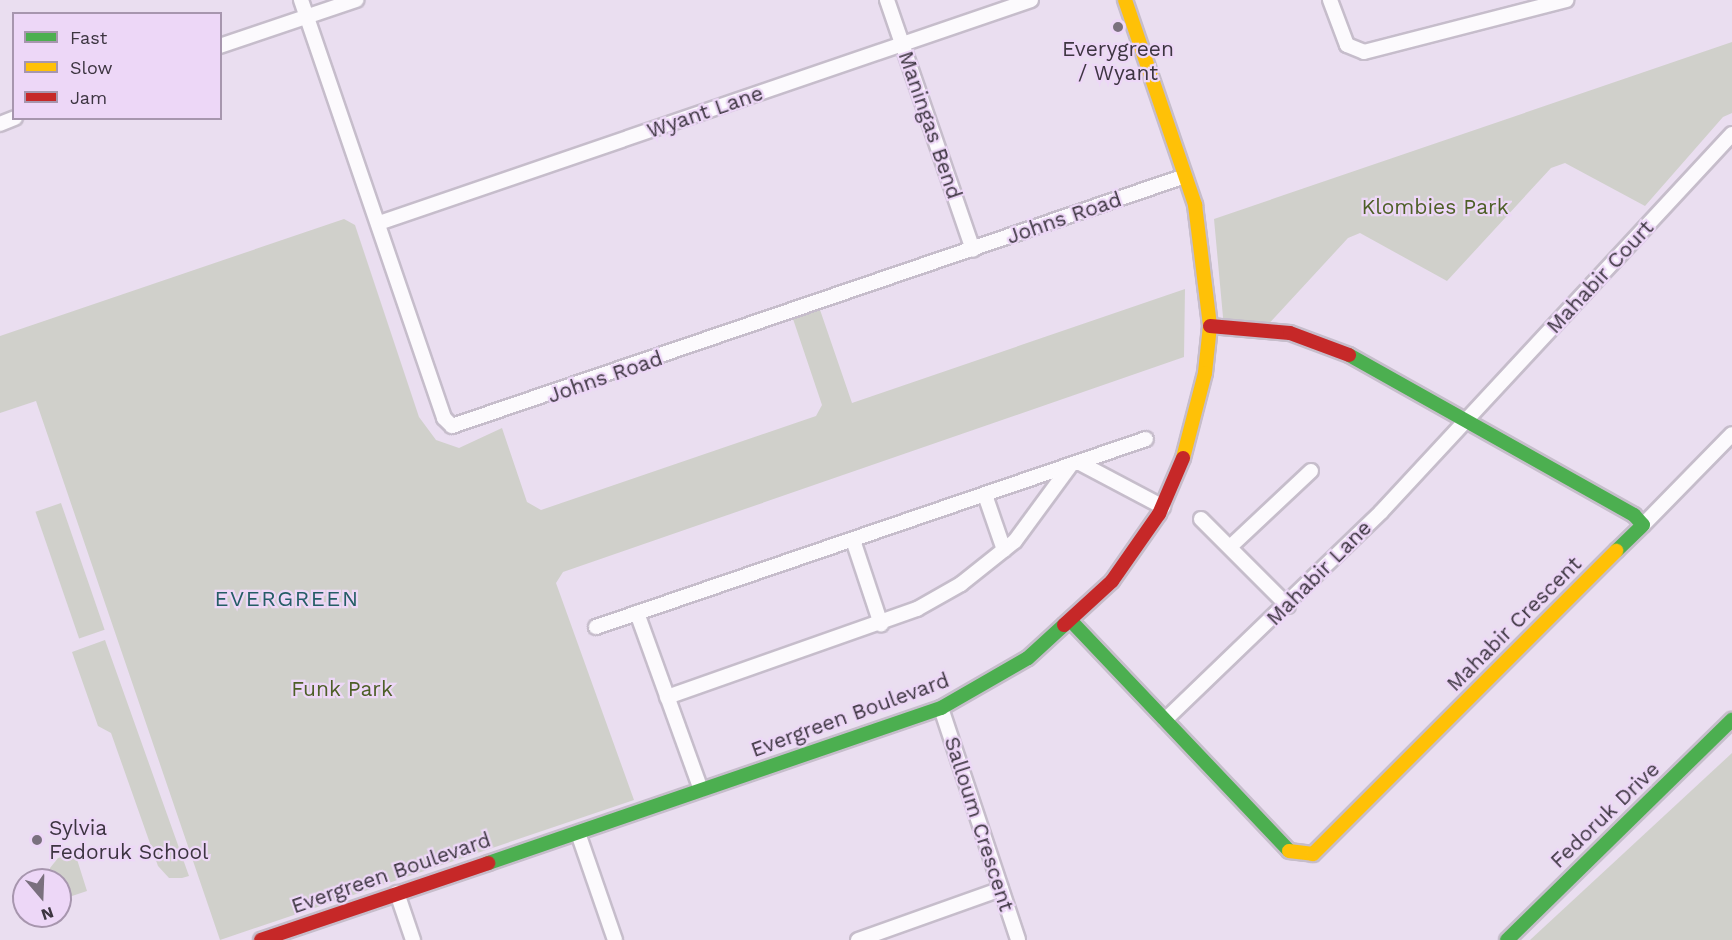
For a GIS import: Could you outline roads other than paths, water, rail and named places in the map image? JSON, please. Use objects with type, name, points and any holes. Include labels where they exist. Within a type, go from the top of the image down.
[{"type":"street","name":"Johns Road","points":[[301,0],[444,418],[452,426],[1185,176]]},
{"type":"street","points":[[222,45],[356,0]]},
{"type":"street","name":"Maningas Bend","points":[[886,0],[973,250]]},
{"type":"street","name":"Wyant Lane","points":[[379,223],[1031,0]]},
{"type":"street","name":"Evergreen Boulevard","points":[[261,940],[940,708],[997,680],[1072,622],[1118,573],[1163,507],[1193,424],[1210,326],[1200,227],[1125,0]]},
{"type":"street","points":[[1330,0],[1347,45],[1364,52],[1566,0]]},
{"type":"street","name":"Mahabir Court","points":[[1468,420],[1732,134]]},
{"type":"street","points":[[1210,326],[1264,329],[1318,341],[1468,420],[1634,514],[1643,525],[1732,434]]},
{"type":"street","name":"Mahabir Lane","points":[[1165,720],[1288,606],[1468,420]]},
{"type":"street","points":[[596,627],[1146,439]]},
{"type":"street","points":[[1075,465],[1163,507]]},
{"type":"street","points":[[667,697],[881,624],[961,584],[1004,550],[1045,505],[1075,465]]},
{"type":"street","points":[[1230,547],[1311,471]]},
{"type":"street","points":[[985,495],[1004,550]]},
{"type":"street","points":[[1201,519],[1288,606]]},
{"type":"street","name":"Mahabir Crescent","points":[[1072,622],[1285,849],[1313,854],[1643,525]]},
{"type":"street","points":[[853,540],[881,624]]},
{"type":"street","points":[[637,613],[701,790]]},
{"type":"street","name":"Salloum Crescent","points":[[940,708],[1018,940]]},
{"type":"street","name":"Fedoruk Drive","points":[[1507,940],[1732,720]]},
{"type":"street","points":[[578,833],[615,940]]},
{"type":"street","points":[[858,940],[1001,889]]},
{"type":"street","points":[[397,893],[413,940]]},
{"type":"place","name":"Everygreen / Wyant","points":[[1118,27]]},
{"type":"place","name":"Sylvia Fedoruk School","points":[[37,840]]},
{"type":"district","name":"EVERGREEN","points":[[287,599]]},
{"type":"park label","name":"Klombies Park","points":[[1435,207]]},
{"type":"park label","name":"Funk Park","points":[[342,689]]}]
